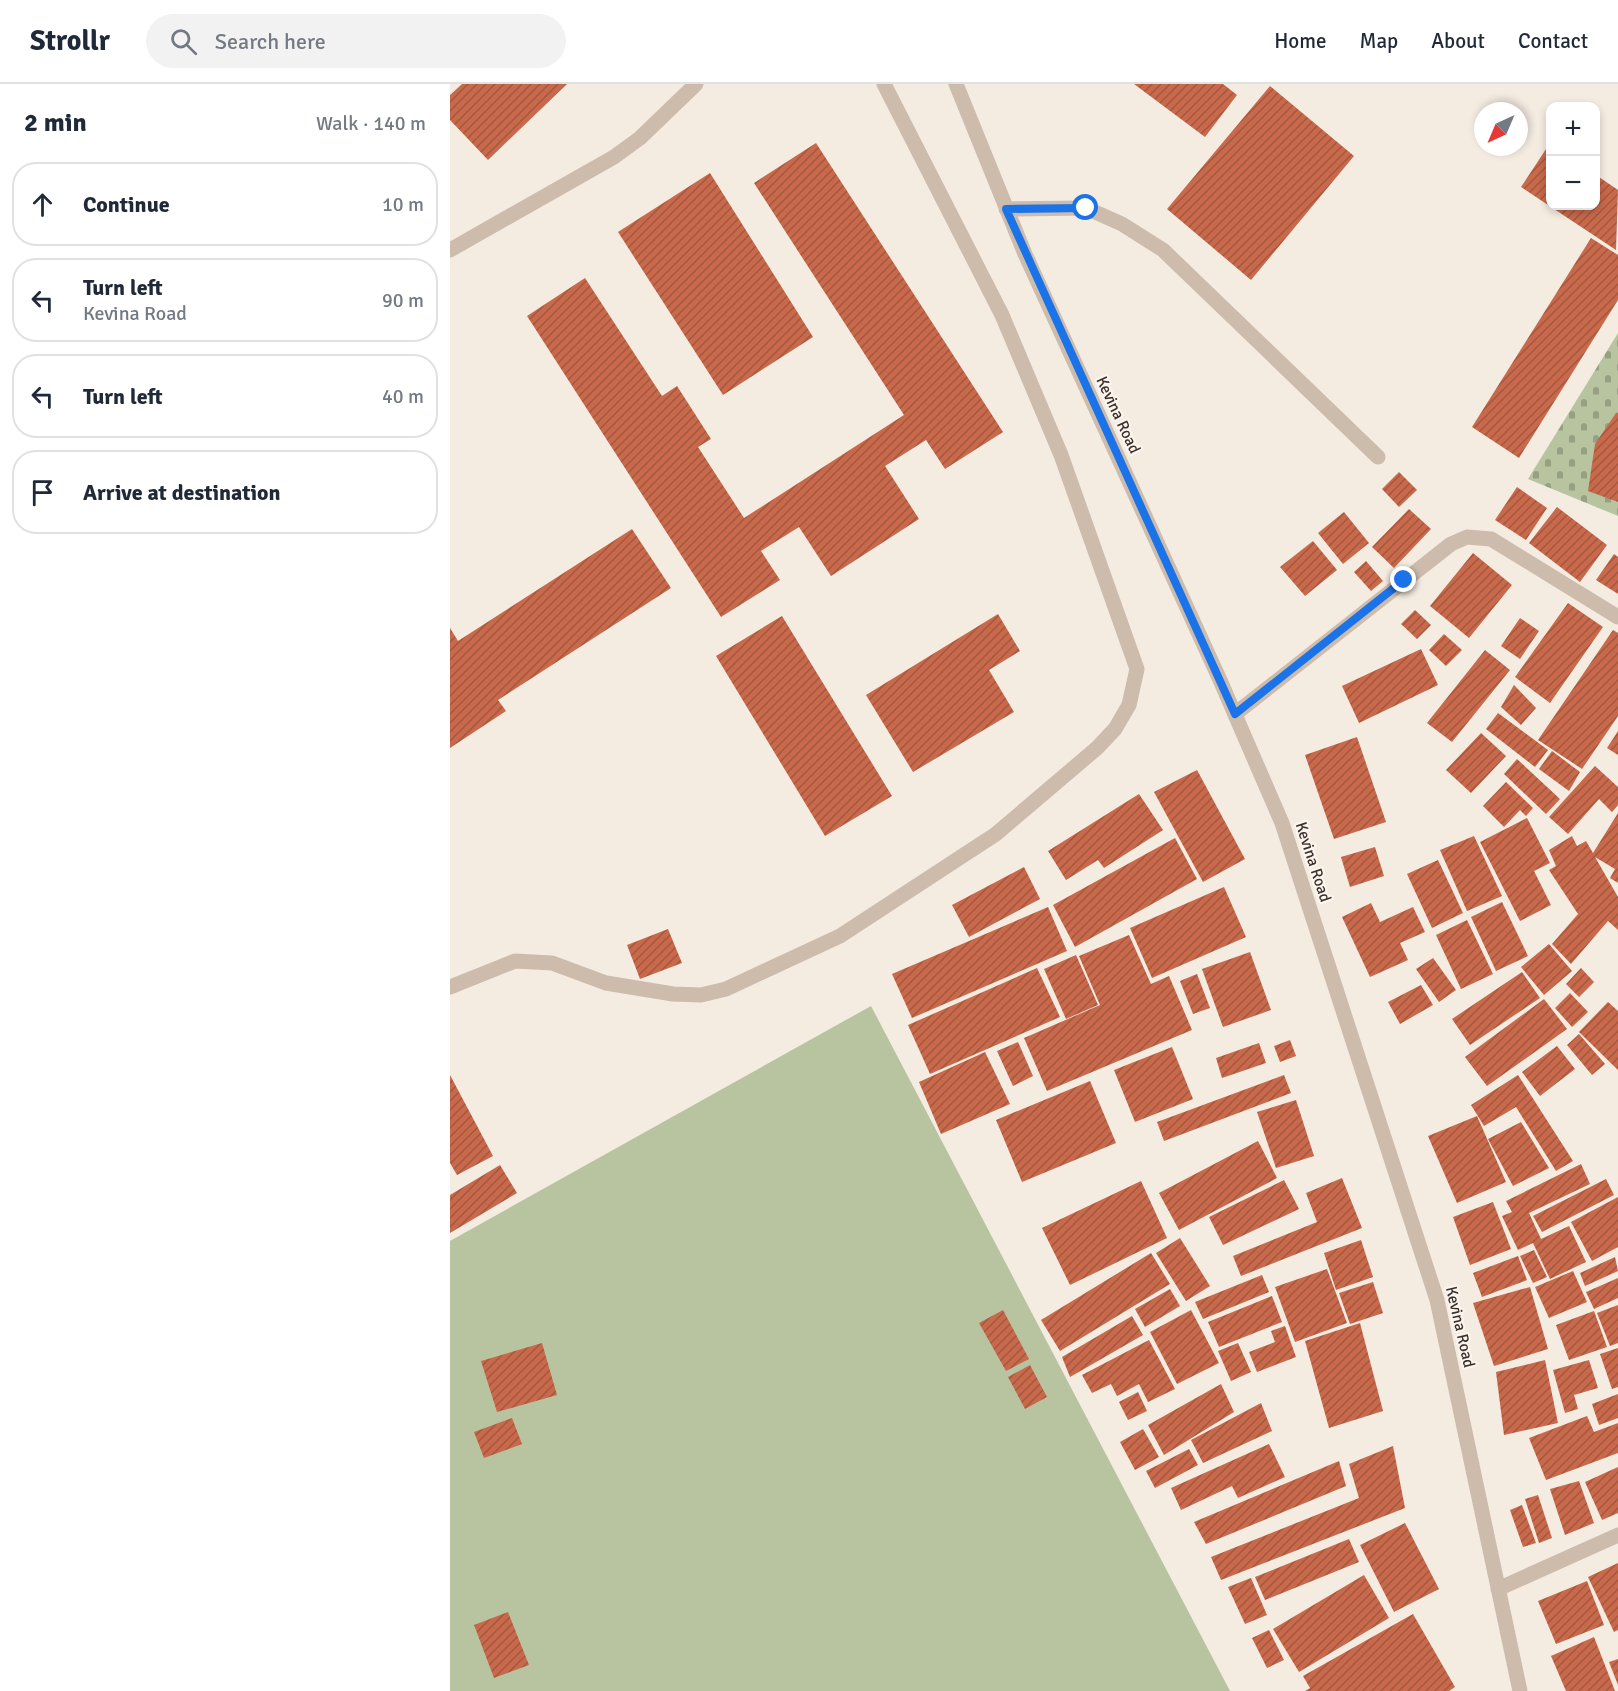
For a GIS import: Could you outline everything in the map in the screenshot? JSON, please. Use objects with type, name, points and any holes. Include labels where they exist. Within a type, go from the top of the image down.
[{"type":"street","points":[[450,250],[614,158],[640,138],[696,84]]},
{"type":"street","points":[[450,987],[515,962],[552,963],[606,983],[673,994],[700,995],[726,989],[840,936],[996,834],[1097,748],[1115,729],[1129,705],[1137,669],[1061,455],[1002,315],[884,84]]},
{"type":"street","name":"Kevina Road","points":[[956,84],[1006,209],[1235,714],[1282,823],[1437,1300],[1520,1691]]},
{"type":"street","points":[[1006,209],[1086,208],[1122,224],[1163,250],[1378,457]]},
{"type":"street","points":[[1235,714],[1451,544],[1467,537],[1491,539],[1618,617]]},
{"type":"street","points":[[1498,1589],[1618,1535]]},
{"type":"green space","points":[[1618,333],[1618,516],[1528,479]]},
{"type":"green space","points":[[871,1006],[1230,1691],[450,1691],[450,1241]]},
{"type":"building","points":[[462,84],[567,84],[488,160],[450,120],[450,95]]},
{"type":"building","points":[[1134,84],[1223,84],[1237,95],[1205,137]]},
{"type":"building","points":[[1270,86],[1354,156],[1251,280],[1167,209]]},
{"type":"building","points":[[816,143],[1003,432],[945,469],[926,440],[885,466],[919,519],[831,576],[799,527],[761,551],[780,580],[721,617],[527,316],[585,278],[662,396],[677,386],[711,439],[698,447],[744,518],[904,415],[754,183]]},
{"type":"building","points":[[1546,149],[1546,204],[1521,187]]},
{"type":"building","points":[[710,173],[813,337],[723,395],[618,232]]},
{"type":"building","points":[[1600,178],[1618,190],[1616,250],[1556,210],[1600,210]]},
{"type":"building","points":[[1591,238],[1618,255],[1618,300],[1519,458],[1472,427]]},
{"type":"building","points":[[1618,413],[1618,502],[1588,491],[1595,444]]},
{"type":"building","points":[[1399,472],[1417,490],[1399,507],[1382,489]]},
{"type":"building","points":[[1517,487],[1547,508],[1526,540],[1495,520]]},
{"type":"building","points":[[1557,507],[1607,545],[1580,582],[1529,543]]},
{"type":"building","points":[[1409,509],[1431,529],[1394,568],[1372,547]]},
{"type":"building","points":[[1344,512],[1369,543],[1343,564],[1318,533]]},
{"type":"building","points":[[632,529],[671,588],[498,700],[506,711],[450,748],[450,628],[458,641]]},
{"type":"building","points":[[1313,541],[1337,570],[1305,596],[1280,567]]},
{"type":"building","points":[[1473,553],[1512,585],[1469,638],[1430,606]]},
{"type":"building","points":[[1614,554],[1618,557],[1618,594],[1596,580]]},
{"type":"building","points":[[1366,561],[1383,581],[1371,591],[1354,572]]},
{"type":"building","points":[[1568,603],[1603,627],[1550,703],[1515,677]]},
{"type":"building","points":[[1415,610],[1431,625],[1417,639],[1401,624]]},
{"type":"building","points":[[998,614],[1020,651],[989,670],[1014,712],[913,772],[866,695]]},
{"type":"building","points":[[782,616],[892,796],[825,836],[716,656]]},
{"type":"building","points":[[1520,618],[1539,631],[1520,659],[1501,646]]},
{"type":"building","points":[[1613,630],[1618,633],[1618,716],[1582,769],[1538,740]]},
{"type":"building","points":[[1444,634],[1462,650],[1446,666],[1429,650]]},
{"type":"building","points":[[1421,649],[1438,685],[1359,723],[1342,686]]},
{"type":"building","points":[[1485,650],[1510,670],[1452,742],[1427,723]]},
{"type":"building","points":[[1514,685],[1536,708],[1521,725],[1501,707]]},
{"type":"building","points":[[1498,713],[1548,750],[1535,767],[1486,729]]},
{"type":"building","points":[[1618,731],[1618,755],[1607,748]]},
{"type":"building","points":[[1481,733],[1506,756],[1471,793],[1446,770]]},
{"type":"building","points":[[1357,737],[1386,822],[1334,839],[1305,755]]},
{"type":"building","points":[[1552,751],[1580,772],[1569,791],[1539,769]]},
{"type":"building","points":[[1517,759],[1560,799],[1546,814],[1504,774]]},
{"type":"building","points":[[1595,766],[1618,787],[1618,805],[1612,812],[1599,799],[1568,834],[1549,817]]},
{"type":"building","points":[[1197,770],[1245,859],[1203,882],[1154,792]]},
{"type":"building","points":[[1506,782],[1533,808],[1526,816],[1520,810],[1504,827],[1483,806]]},
{"type":"building","points":[[1139,794],[1163,830],[1104,868],[1098,860],[1066,880],[1048,851]]},
{"type":"building","points":[[1618,813],[1618,883],[1610,878],[1615,869],[1595,857],[1618,897],[1618,930],[1608,921],[1571,964],[1552,944],[1578,914],[1549,870],[1556,866],[1549,850],[1572,836],[1577,846],[1586,841],[1593,853]]},
{"type":"building","points":[[1527,818],[1550,863],[1534,871],[1551,905],[1520,921],[1480,842]]},
{"type":"building","points":[[1474,836],[1502,896],[1467,911],[1440,850]]},
{"type":"building","points":[[1175,838],[1197,879],[1075,947],[1053,905]]},
{"type":"building","points":[[1375,847],[1384,876],[1350,887],[1341,857]]},
{"type":"building","points":[[1438,860],[1463,913],[1432,928],[1407,874]]},
{"type":"building","points":[[1024,867],[1040,899],[969,937],[952,905]]},
{"type":"building","points":[[1224,887],[1246,937],[1152,978],[1130,928]]},
{"type":"building","points":[[1502,902],[1528,956],[1496,971],[1471,917]]},
{"type":"building","points":[[1371,903],[1380,922],[1413,907],[1425,932],[1400,943],[1408,960],[1370,977],[1342,917]]},
{"type":"building","points":[[1048,907],[1067,951],[912,1018],[892,974]]},
{"type":"building","points":[[1467,920],[1493,974],[1461,989],[1436,935]]},
{"type":"building","points":[[668,929],[682,963],[640,979],[627,945]]},
{"type":"building","points":[[1129,935],[1151,984],[1169,976],[1192,1030],[1047,1091],[1024,1038],[1100,1005],[1079,956]]},
{"type":"building","points":[[1549,944],[1572,971],[1544,995],[1521,967]]},
{"type":"building","points":[[1250,952],[1271,1010],[1223,1027],[1202,969]]},
{"type":"building","points":[[1076,955],[1098,1005],[1066,1019],[1044,969]]},
{"type":"building","points":[[1433,958],[1456,990],[1439,1002],[1416,969]]},
{"type":"building","points":[[1037,968],[1060,1017],[930,1074],[908,1025]]},
{"type":"building","points":[[1581,968],[1594,982],[1579,997],[1566,984]]},
{"type":"building","points":[[1522,972],[1540,998],[1470,1045],[1452,1019]]},
{"type":"building","points":[[1197,974],[1210,1008],[1193,1014],[1180,981]]},
{"type":"building","points":[[1421,985],[1433,1005],[1400,1024],[1388,1002]]},
{"type":"building","points":[[1570,993],[1588,1012],[1572,1027],[1555,1008]]},
{"type":"building","points":[[1544,999],[1567,1029],[1487,1086],[1465,1057]]},
{"type":"building","points":[[1608,1002],[1618,1011],[1618,1070],[1579,1032]]},
{"type":"building","points":[[1579,1034],[1605,1064],[1592,1075],[1567,1045]]},
{"type":"building","points":[[1290,1040],[1296,1056],[1280,1062],[1274,1046]]},
{"type":"building","points":[[1018,1042],[1033,1076],[1013,1086],[997,1051]]},
{"type":"building","points":[[1259,1043],[1266,1063],[1222,1078],[1216,1058]]},
{"type":"building","points":[[1557,1046],[1575,1069],[1540,1096],[1522,1072]]},
{"type":"building","points":[[1172,1047],[1193,1099],[1135,1122],[1114,1070]]},
{"type":"building","points":[[985,1052],[1010,1104],[941,1134],[919,1082]]},
{"type":"building","points":[[450,1075],[493,1156],[457,1175],[450,1163]]},
{"type":"building","points":[[1284,1075],[1291,1093],[1164,1141],[1157,1122]]},
{"type":"building","points":[[1518,1075],[1573,1161],[1556,1171],[1516,1107],[1484,1126],[1471,1105]]},
{"type":"building","points":[[1090,1081],[1116,1143],[1022,1182],[996,1120]]},
{"type":"building","points":[[1296,1100],[1314,1156],[1276,1168],[1257,1112]]},
{"type":"building","points":[[1477,1116],[1506,1182],[1457,1203],[1428,1136]]},
{"type":"building","points":[[1521,1122],[1549,1168],[1513,1186],[1488,1139]]},
{"type":"building","points":[[1258,1141],[1277,1178],[1179,1230],[1159,1193]]},
{"type":"building","points":[[1581,1164],[1590,1184],[1529,1213],[1541,1239],[1569,1226],[1586,1262],[1550,1279],[1533,1243],[1518,1250],[1502,1216],[1512,1212],[1506,1201]]},
{"type":"building","points":[[500,1165],[517,1193],[450,1233],[450,1195]]},
{"type":"building","points":[[1342,1178],[1362,1228],[1241,1276],[1233,1256],[1317,1222],[1306,1193]]},
{"type":"building","points":[[1606,1179],[1614,1195],[1542,1232],[1533,1216]]},
{"type":"building","points":[[1284,1180],[1299,1209],[1223,1245],[1209,1217]]},
{"type":"building","points":[[1141,1181],[1167,1238],[1070,1285],[1042,1228]]},
{"type":"building","points":[[1618,1197],[1618,1247],[1592,1261],[1571,1222]]},
{"type":"building","points":[[1493,1202],[1511,1249],[1470,1265],[1453,1217]]},
{"type":"building","points":[[1180,1238],[1210,1286],[1186,1301],[1156,1253]]},
{"type":"building","points":[[1361,1240],[1373,1277],[1336,1290],[1324,1253]]},
{"type":"building","points":[[1534,1250],[1547,1277],[1533,1283],[1520,1256]]},
{"type":"building","points":[[1151,1253],[1170,1284],[1060,1351],[1041,1320]]},
{"type":"building","points":[[1518,1256],[1527,1280],[1482,1297],[1473,1273]]},
{"type":"building","points":[[1615,1257],[1618,1271],[1585,1286],[1580,1273]]},
{"type":"building","points":[[1327,1269],[1347,1323],[1295,1342],[1275,1287]]},
{"type":"building","points":[[1573,1271],[1587,1302],[1549,1318],[1535,1287]]},
{"type":"building","points":[[1262,1275],[1269,1292],[1203,1319],[1195,1302]]},
{"type":"building","points":[[1618,1278],[1618,1298],[1594,1309],[1586,1292]]},
{"type":"building","points":[[1373,1282],[1383,1313],[1350,1324],[1339,1293]]},
{"type":"building","points":[[1530,1287],[1548,1349],[1494,1366],[1473,1303]]},
{"type":"building","points":[[1170,1289],[1180,1306],[1145,1327],[1135,1309]]},
{"type":"building","points":[[1272,1296],[1282,1322],[1219,1347],[1208,1322]]},
{"type":"building","points":[[1618,1305],[1618,1343],[1610,1346],[1597,1313]]},
{"type":"building","points":[[1003,1310],[1029,1359],[1006,1371],[979,1323]]},
{"type":"building","points":[[1191,1310],[1219,1363],[1177,1384],[1150,1332]]},
{"type":"building","points":[[1594,1311],[1607,1347],[1569,1360],[1556,1325]]},
{"type":"building","points":[[1132,1316],[1143,1335],[1070,1377],[1062,1357]]},
{"type":"building","points":[[1360,1323],[1383,1411],[1329,1428],[1305,1341]]},
{"type":"building","points":[[1285,1326],[1296,1357],[1257,1372],[1249,1352],[1275,1342],[1271,1331]]},
{"type":"building","points":[[1149,1340],[1175,1389],[1148,1402],[1139,1384],[1117,1396],[1111,1384],[1092,1393],[1082,1375]]},
{"type":"building","points":[[542,1343],[557,1395],[497,1412],[481,1361]]},
{"type":"building","points":[[1238,1343],[1251,1372],[1231,1381],[1218,1351]]},
{"type":"building","points":[[1618,1348],[1618,1387],[1612,1389],[1600,1354]]},
{"type":"building","points":[[1545,1360],[1558,1423],[1504,1435],[1496,1372]]},
{"type":"building","points":[[1589,1360],[1598,1388],[1574,1395],[1578,1409],[1565,1413],[1553,1370]]},
{"type":"building","points":[[1030,1365],[1047,1397],[1025,1409],[1008,1377]]},
{"type":"building","points":[[1221,1384],[1234,1412],[1164,1455],[1148,1425]]},
{"type":"building","points":[[1138,1392],[1147,1411],[1128,1420],[1119,1402]]},
{"type":"building","points":[[1618,1394],[1618,1418],[1599,1425],[1592,1404]]},
{"type":"building","points":[[1261,1403],[1272,1431],[1203,1463],[1191,1440]]},
{"type":"building","points":[[1587,1416],[1594,1432],[1618,1423],[1618,1453],[1546,1480],[1529,1438]]},
{"type":"building","points":[[512,1418],[522,1444],[484,1458],[474,1432]]},
{"type":"building","points":[[1143,1429],[1159,1457],[1135,1470],[1120,1442]]},
{"type":"building","points":[[1269,1444],[1285,1477],[1238,1498],[1232,1486],[1181,1510],[1171,1488]]},
{"type":"building","points":[[1393,1446],[1405,1508],[1221,1580],[1211,1557],[1359,1498],[1349,1464]]},
{"type":"building","points":[[1189,1449],[1198,1465],[1155,1488],[1146,1471]]},
{"type":"building","points":[[1339,1461],[1346,1486],[1206,1544],[1194,1522]]},
{"type":"building","points":[[1618,1467],[1618,1513],[1602,1520],[1585,1482]]},
{"type":"building","points":[[1579,1481],[1594,1523],[1565,1535],[1550,1489]]},
{"type":"building","points":[[1538,1495],[1552,1538],[1539,1543],[1525,1499]]},
{"type":"building","points":[[1522,1505],[1536,1543],[1523,1547],[1510,1510]]},
{"type":"building","points":[[1405,1523],[1439,1589],[1394,1612],[1360,1545]]},
{"type":"building","points":[[1349,1539],[1359,1562],[1265,1600],[1255,1577]]},
{"type":"building","points":[[1618,1563],[1618,1630],[1614,1632],[1588,1577]]},
{"type":"building","points":[[1364,1575],[1389,1618],[1299,1672],[1273,1629]]},
{"type":"building","points":[[1251,1578],[1267,1615],[1245,1624],[1228,1587]]},
{"type":"building","points":[[1587,1581],[1604,1625],[1556,1644],[1538,1601]]},
{"type":"building","points":[[508,1612],[529,1665],[494,1678],[474,1625]]},
{"type":"building","points":[[1413,1614],[1455,1687],[1449,1691],[1305,1691],[1310,1688],[1303,1676]]},
{"type":"building","points":[[1269,1630],[1284,1660],[1267,1668],[1252,1638]]},
{"type":"building","points":[[1594,1637],[1615,1691],[1566,1691],[1551,1656]]},
{"type":"building","points":[[1618,1659],[1618,1685],[1609,1662]]},
{"type":"route","points":[[1086,208],[1006,209],[1235,714],[1404,580]]}]
